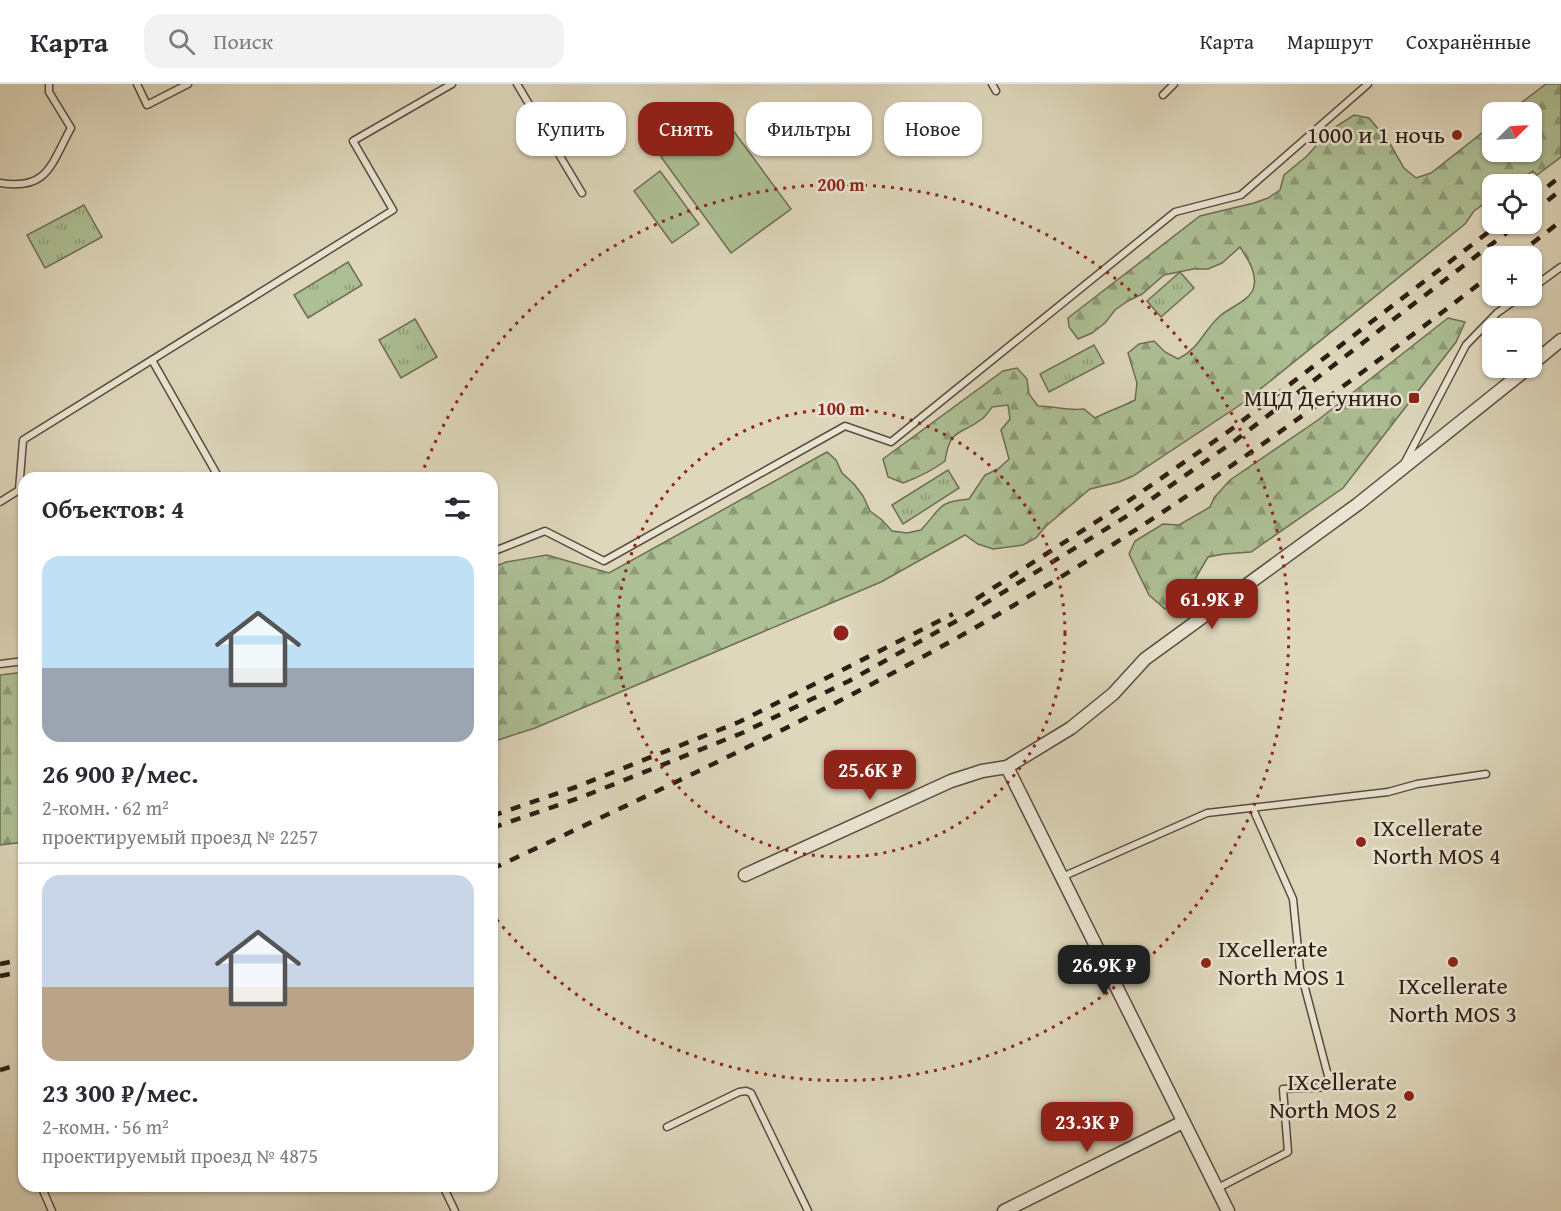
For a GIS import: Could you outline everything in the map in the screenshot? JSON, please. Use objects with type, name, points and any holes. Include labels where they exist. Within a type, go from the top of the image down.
[{"type":"street","points":[[1542,356],[1561,340]]},
{"type":"street","points":[[745,875],[951,781],[982,771],[1007,767],[1071,728],[1113,694],[1145,659],[1358,504],[1515,378]]},
{"type":"street","points":[[1007,767],[1227,1211]]},
{"type":"street","points":[[1004,1211],[1183,1122]]},
{"type":"lane","points":[[0,183],[30,184],[45,175],[70,128],[49,92],[49,84]]},
{"type":"lane","points":[[137,84],[147,105],[188,84]]},
{"type":"lane","points":[[21,472],[23,440],[393,210],[353,141],[452,84]]},
{"type":"lane","points":[[517,84],[582,194]]},
{"type":"lane","points":[[992,84],[996,91]]},
{"type":"lane","points":[[1163,95],[1174,84]]},
{"type":"lane","points":[[498,550],[545,531],[604,561],[845,426],[891,442],[1175,212],[1241,195],[1368,84]]},
{"type":"lane","points":[[1542,281],[1560,269]]},
{"type":"lane","points":[[1401,469],[1467,345],[1497,313],[1507,306]]},
{"type":"lane","points":[[152,360],[216,472]]},
{"type":"lane","points":[[0,502],[18,491]]},
{"type":"lane","points":[[0,664],[18,662]]},
{"type":"lane","points":[[1062,877],[1207,813],[1388,792],[1418,783],[1486,774]]},
{"type":"lane","points":[[1216,1189],[1288,1152],[1283,1089],[1331,1086],[1300,969],[1293,899],[1253,809]]},
{"type":"lane","points":[[667,1127],[739,1092],[751,1093],[808,1211]]},
{"type":"lane","points":[[44,1192],[52,1211]]},
{"type":"lane","points":[[446,1192],[455,1211]]},
{"type":"green space","points":[[1546,84],[1561,84],[1561,157],[1538,174],[1533,171],[1528,174],[1482,174],[1482,205],[1474,211],[1465,224],[1243,403],[1133,476],[1090,489],[1046,526],[1036,538],[1023,545],[993,549],[978,544],[965,535],[881,582],[535,728],[498,740],[498,565],[547,555],[609,573],[827,452],[836,460],[842,473],[863,496],[870,511],[892,531],[907,533],[921,530],[940,507],[958,500],[969,499],[985,475],[998,469],[1009,459],[1001,430],[1010,419],[1008,405],[992,407],[982,419],[953,437],[945,461],[930,471],[903,483],[888,477],[883,459],[1003,371],[1017,368],[1027,379],[1029,394],[1038,406],[1084,409],[1095,418],[1135,400],[1137,383],[1128,353],[1139,344],[1154,341],[1165,352],[1178,359],[1197,344],[1220,316],[1249,295],[1255,281],[1251,265],[1240,247],[1222,263],[1208,269],[1193,269],[1164,275],[1142,294],[1115,310],[1105,323],[1092,333],[1078,339],[1069,327],[1068,318],[1200,216],[1268,198],[1280,190],[1284,175],[1307,156],[1329,131],[1354,115],[1369,118],[1389,142],[1404,168],[1416,178],[1431,173],[1482,133],[1482,162],[1542,162],[1542,102],[1522,102]]},
{"type":"green space","points":[[734,132],[746,148],[746,156],[752,156],[791,209],[731,253],[661,157],[734,156]]},
{"type":"green space","points":[[660,171],[699,224],[672,243],[634,191]]},
{"type":"green space","points":[[84,205],[102,237],[45,268],[27,235]]},
{"type":"green space","points":[[348,262],[362,285],[308,318],[294,295]]},
{"type":"green space","points":[[1180,272],[1194,288],[1161,317],[1147,301]]},
{"type":"green space","points":[[1448,318],[1465,322],[1456,342],[1343,488],[1251,552],[1208,557],[1188,591],[1165,609],[1149,595],[1129,554],[1135,541],[1163,524],[1179,525],[1210,507],[1214,498],[1230,480],[1318,420]]},
{"type":"green space","points":[[415,319],[437,357],[401,378],[379,340]]},
{"type":"green space","points":[[1094,345],[1104,363],[1049,392],[1040,374]]},
{"type":"green space","points":[[948,470],[959,488],[903,524],[892,505]]},
{"type":"green space","points":[[18,673],[18,843],[0,845],[0,675]]},
{"type":"railway","points":[[1542,191],[1561,176]]},
{"type":"railway","points":[[1542,205],[1561,190]]},
{"type":"railway","points":[[1529,246],[1561,221]]},
{"type":"railway","points":[[976,599],[1127,502],[1229,431],[1486,234]]},
{"type":"railway","points":[[498,826],[582,797],[742,733],[849,681],[960,619],[1130,514],[1236,440],[1505,234]]},
{"type":"railway","points":[[498,866],[848,696],[1033,594],[1169,508],[1235,463],[1365,370],[1482,282]]},
{"type":"railway","points":[[498,814],[576,787],[739,722],[953,614]]},
{"type":"railway","points":[[0,964],[18,960]]},
{"type":"railway","points":[[0,976],[18,972]]},
{"type":"railway","points":[[0,1070],[18,1065]]},
{"type":"place","name":"1000 и 1 ночь","points":[[1457,135]]},
{"type":"place","name":"МЦД Дегунино","points":[[1414,398]]},
{"type":"place","name":"IXcellerate North MOS 4","points":[[1361,842]]},
{"type":"place","name":"IXcellerate North MOS 3","points":[[1453,962]]},
{"type":"place","name":"IXcellerate North MOS 1","points":[[1206,963]]},
{"type":"place","name":"IXcellerate North MOS 2","points":[[1409,1096]]}]
